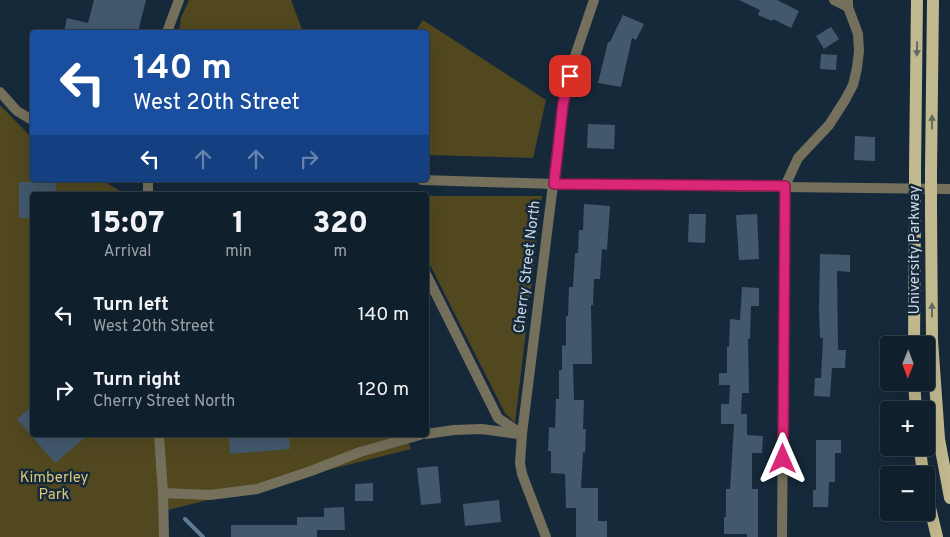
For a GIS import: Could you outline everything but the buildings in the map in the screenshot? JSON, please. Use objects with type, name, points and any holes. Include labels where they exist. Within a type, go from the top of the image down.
[{"type":"main road","name":"University Parkway","points":[[914,336],[917,0]]},
{"type":"main road","name":"University Parkway","points":[[933,0],[931,171],[932,350],[939,440],[950,498]]},
{"type":"main road","points":[[933,521],[937,537]]},
{"type":"street","points":[[168,30],[179,0]]},
{"type":"street","name":"Cherry Street North","points":[[546,537],[522,474],[520,463],[522,434],[563,104],[573,62],[594,0]]},
{"type":"street","points":[[782,537],[785,186],[798,158],[829,125],[845,100],[853,85],[858,68],[858,34],[848,3],[834,0]]},
{"type":"street","points":[[0,92],[17,110],[30,119]]},
{"type":"street","points":[[429,180],[554,184],[950,189]]},
{"type":"street","points":[[429,280],[498,418],[522,434]]},
{"type":"street","points":[[429,434],[482,428],[522,434]]},
{"type":"street","points":[[159,437],[164,493],[164,537]]},
{"type":"street","points":[[164,493],[210,495],[257,490],[360,452],[413,437]]},
{"type":"green space","points":[[189,0],[291,0],[302,30],[179,30],[181,18]]},
{"type":"green space","points":[[423,20],[546,100],[533,158],[429,155],[429,30],[416,30]]},
{"type":"green space","name":"Kimberley Park","points":[[0,105],[30,136],[30,182],[105,182],[123,192],[30,192],[30,437],[406,437],[411,449],[164,511],[164,537],[0,537]]},
{"type":"green space","points":[[429,196],[542,196],[515,423],[505,413],[429,263]]},
{"type":"waterway","points":[[185,519],[203,537]]},
{"type":"route","points":[[570,76],[563,104],[554,184],[785,186],[783,459]]}]
